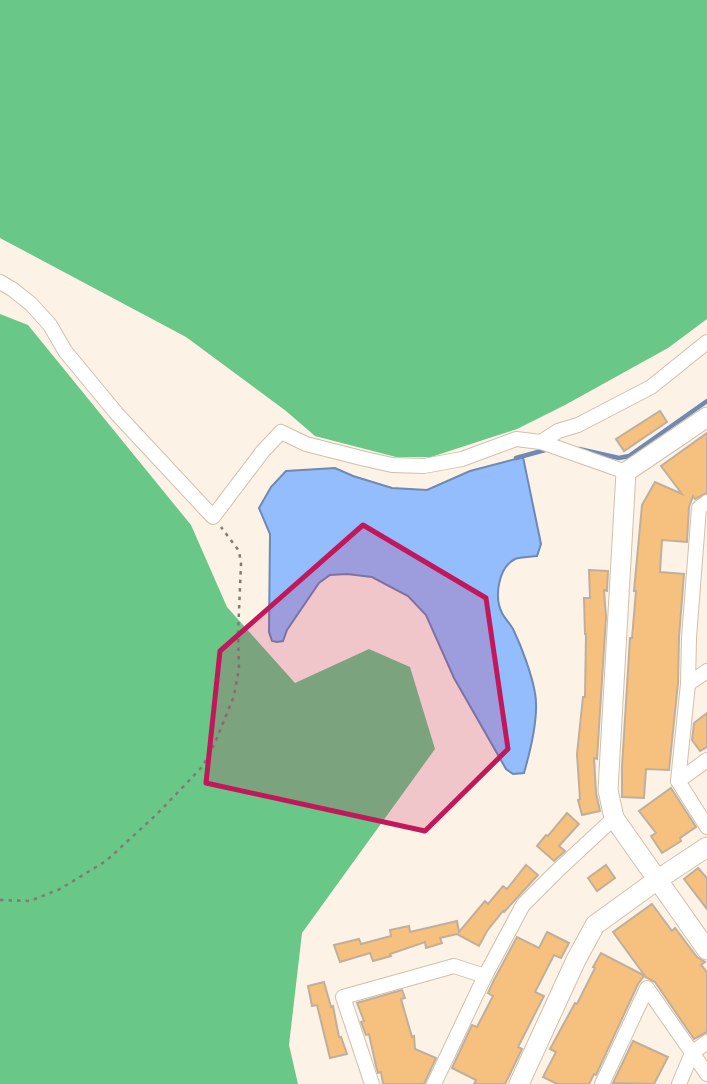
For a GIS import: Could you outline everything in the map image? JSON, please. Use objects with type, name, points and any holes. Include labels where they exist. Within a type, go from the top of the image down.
[{"type":"street","points":[[0,282],[32,304],[50,325],[65,351],[117,414],[213,517],[263,451],[281,432],[306,444],[361,458],[392,465],[424,466],[462,459],[516,439],[541,442],[626,472]]},
{"type":"street","points":[[541,442],[558,431],[578,425],[652,387],[707,342]]},
{"type":"street","points":[[626,472],[707,416]]},
{"type":"street","points":[[626,472],[608,790],[614,818],[707,950]]},
{"type":"street","points":[[707,502],[699,508],[700,586],[678,781],[707,827]]},
{"type":"street","points":[[688,684],[707,671]]},
{"type":"street","points":[[678,781],[707,760]]},
{"type":"street","points":[[435,1084],[485,976],[523,905],[614,818]]},
{"type":"street","points":[[519,1084],[595,925],[707,847]]},
{"type":"street","points":[[372,1084],[343,998],[454,966],[485,976]]},
{"type":"street","points":[[602,1084],[647,989],[707,1074]]},
{"type":"street","points":[[679,1084],[692,1054],[707,1042]]},
{"type":"path","points":[[0,900],[30,901],[60,889],[106,861],[202,767],[214,746],[234,695],[239,668],[241,564],[239,551],[213,517]]},
{"type":"highlighted area","points":[[363,525],[486,598],[508,749],[425,831],[206,783],[220,651]]},
{"type":"green space","points":[[0,0],[707,0],[707,319],[668,348],[517,429],[431,457],[396,457],[315,436],[286,411],[186,337],[0,238]]},
{"type":"green space","points":[[0,314],[28,325],[191,525],[227,607],[295,683],[369,649],[410,667],[435,749],[302,933],[289,1045],[298,1084],[0,1084]]},
{"type":"water","points":[[523,457],[541,544],[537,556],[515,559],[509,563],[501,576],[498,599],[502,613],[513,628],[532,678],[536,711],[524,773],[513,774],[506,769],[454,678],[426,615],[408,596],[372,577],[330,575],[319,583],[287,630],[283,641],[272,641],[269,632],[270,534],[259,508],[271,487],[286,471],[335,468],[392,488],[427,490],[470,471]]},
{"type":"building","points":[[660,411],[667,422],[624,451],[616,439]]},
{"type":"building","points":[[707,433],[707,493],[695,499],[693,496],[689,507],[687,542],[662,540],[660,572],[684,574],[678,683],[669,770],[646,769],[644,798],[622,797],[630,638],[642,505],[655,482],[682,494],[661,466]]},
{"type":"building","points":[[589,570],[608,571],[607,591],[604,590],[606,617],[597,759],[594,758],[600,811],[582,815],[578,800],[577,754],[585,697],[584,598],[590,598]]},
{"type":"building","points":[[707,713],[707,747],[700,751],[692,740],[694,723]]},
{"type":"building","points":[[671,788],[696,827],[662,853],[651,836],[656,833],[639,811]]},
{"type":"building","points":[[567,813],[579,824],[559,846],[565,851],[554,861],[537,846]]},
{"type":"building","points":[[526,865],[538,875],[503,911],[479,946],[457,934],[440,938],[442,943],[426,948],[425,942],[373,961],[370,953],[340,962],[334,945],[359,939],[361,944],[391,936],[390,930],[409,926],[410,932],[457,921],[459,932],[485,901],[488,904],[503,886],[507,889]]},
{"type":"building","points":[[606,865],[615,878],[597,891],[588,878]]},
{"type":"building","points":[[698,868],[707,878],[707,909],[684,879]]},
{"type":"building","points":[[652,904],[672,931],[675,928],[697,957],[705,962],[701,965],[707,972],[707,1032],[694,1039],[655,982],[644,976],[596,1075],[594,1074],[589,1084],[557,1084],[543,1077],[556,1052],[550,1049],[575,1003],[577,1004],[601,953],[645,976],[613,932]]},
{"type":"building","points":[[547,932],[569,943],[561,958],[554,955],[535,992],[544,996],[518,1047],[522,1049],[505,1084],[474,1084],[476,1080],[452,1068],[472,1025],[477,1027],[493,996],[488,993],[517,937],[539,948]]},
{"type":"building","points":[[324,982],[331,1007],[333,1006],[339,1037],[347,1054],[330,1058],[317,1005],[312,1006],[308,986]]},
{"type":"building","points":[[402,990],[405,998],[401,999],[412,1037],[414,1036],[415,1049],[436,1058],[424,1084],[383,1084],[369,1034],[366,1035],[361,1022],[364,1021],[357,1003]]},
{"type":"building","points":[[633,1041],[668,1057],[654,1084],[613,1083]]},
{"type":"waterway","points":[[579,449],[619,458],[629,456],[707,401]]},
{"type":"waterway","points":[[516,458],[545,450]]}]
